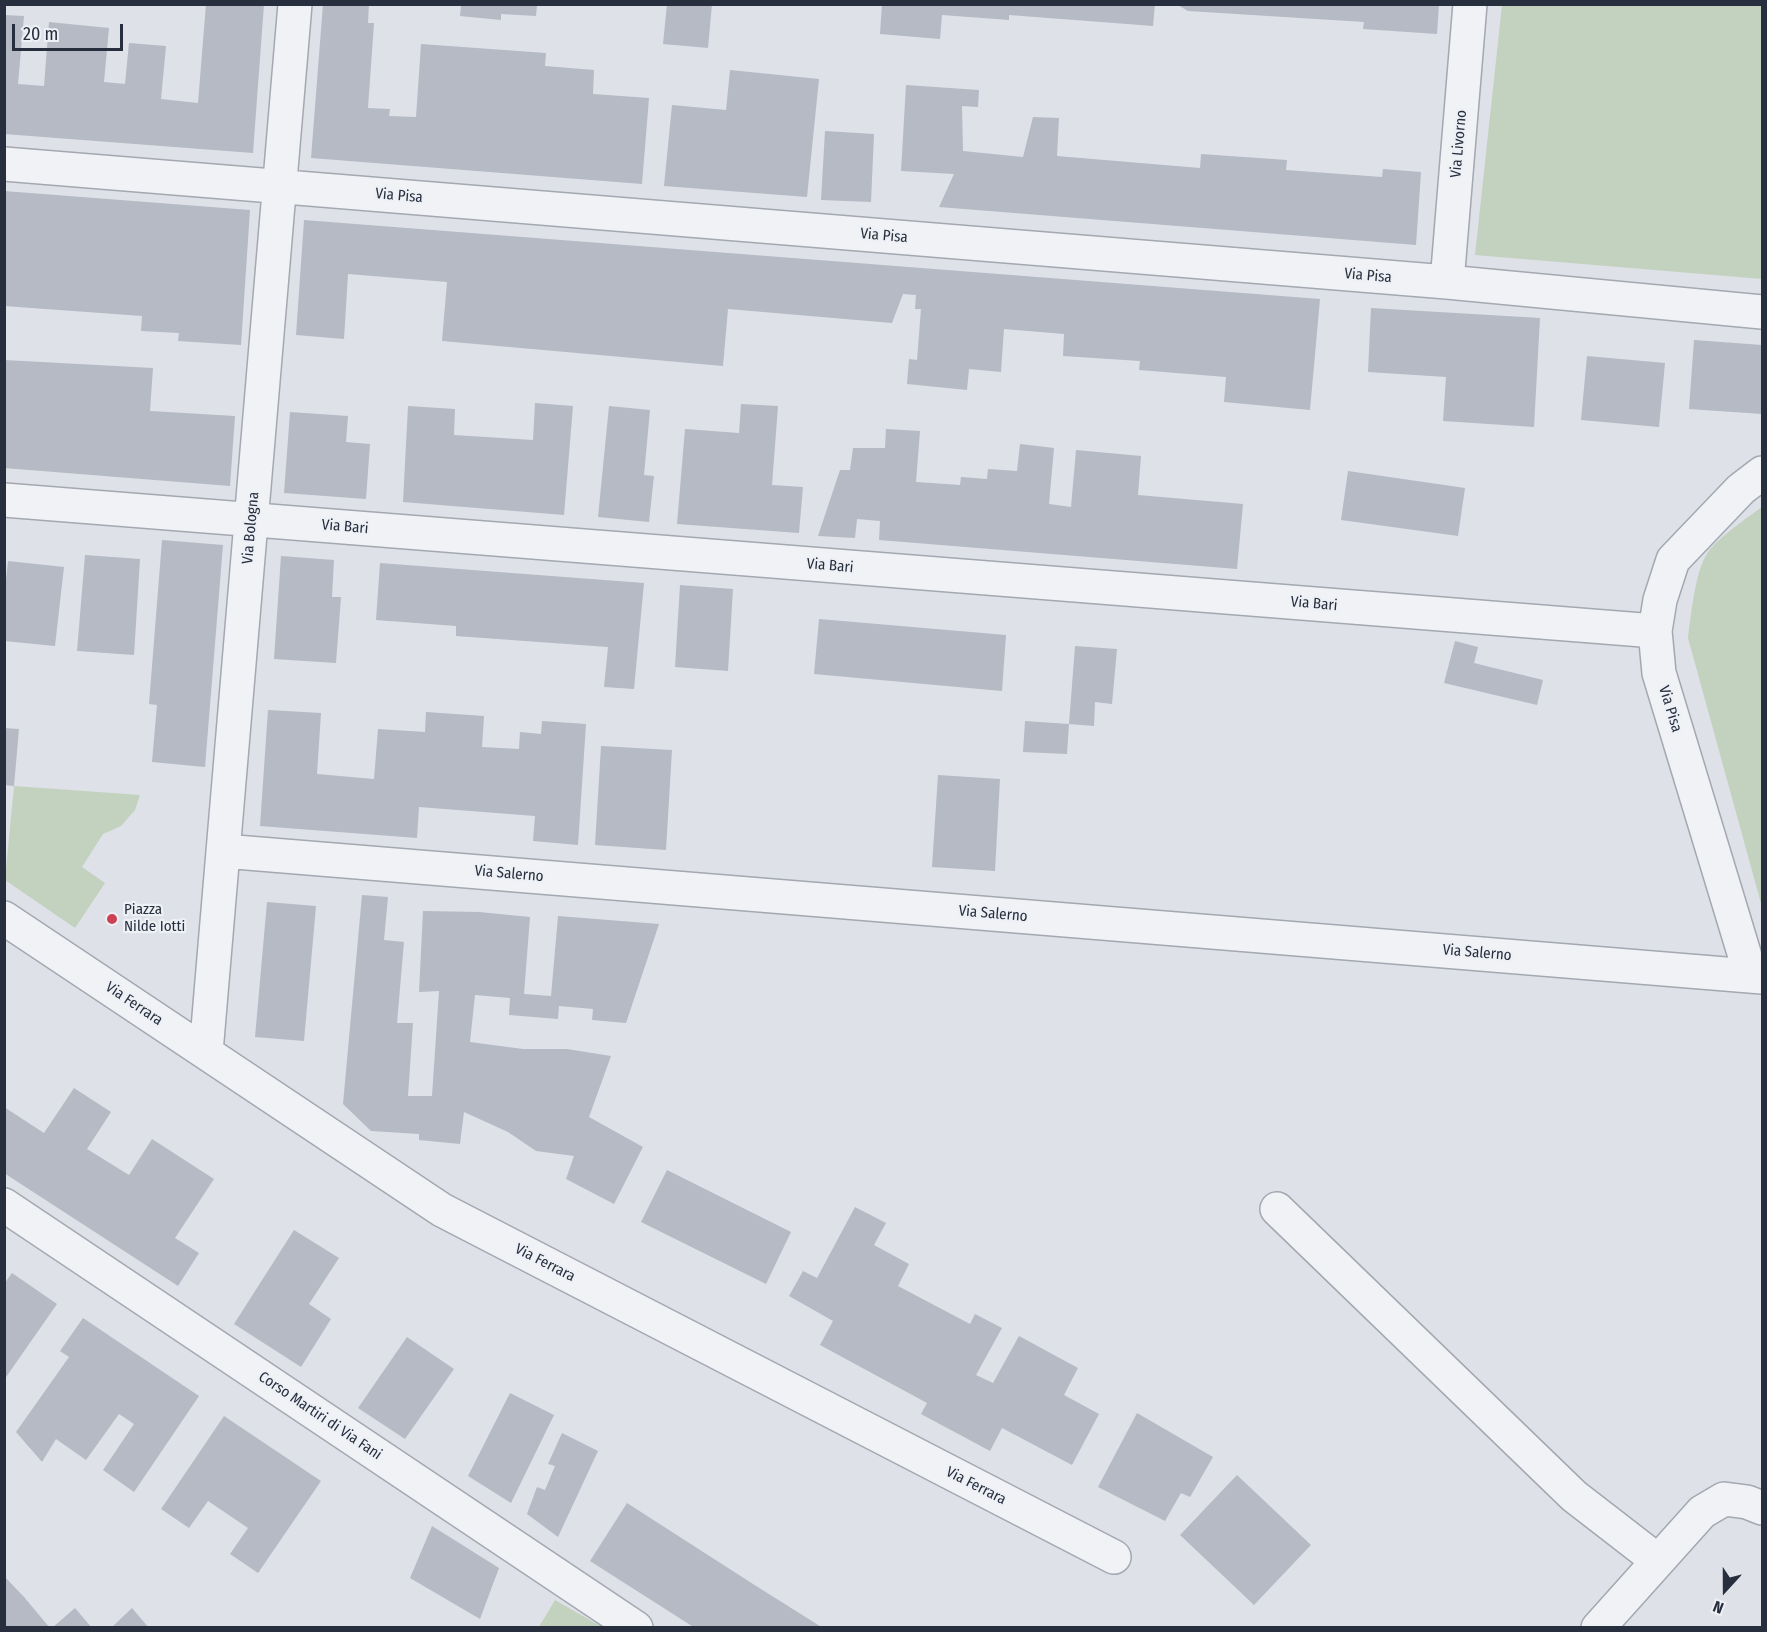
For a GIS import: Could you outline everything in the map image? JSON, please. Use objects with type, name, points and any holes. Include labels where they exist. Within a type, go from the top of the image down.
[{"type":"street","name":"Via Bologna","points":[[206,1052],[295,4]]},
{"type":"street","name":"Via Livorno","points":[[1447,282],[1470,4]]},
{"type":"street","name":"Via Pisa","points":[[4,164],[1447,282],[1762,312]]},
{"type":"street","name":"Via Pisa","points":[[1757,976],[1659,673],[1655,631],[1660,600],[1673,560],[1733,497],[1762,473]]},
{"type":"street","name":"Via Bari","points":[[4,501],[1655,631]]},
{"type":"street","name":"Via Salerno","points":[[223,851],[1757,976]]},
{"type":"street","name":"Via Ferrara","points":[[4,918],[442,1210],[1114,1557]]},
{"type":"street","name":"Corso Martiri di Via Fani","points":[[4,1205],[636,1628]]},
{"type":"street","points":[[1277,1209],[1574,1496],[1658,1561]]},
{"type":"street","points":[[1598,1628],[1702,1512],[1724,1499],[1747,1502],[1762,1508]]},
{"type":"green space","points":[[1502,5],[1762,5],[1762,279],[1475,255]]},
{"type":"green space","points":[[1762,507],[1762,907],[1688,638],[1697,581],[1708,552],[1726,534]]},
{"type":"green space","points":[[14,786],[140,795],[135,810],[121,826],[103,834],[82,867],[105,883],[75,928],[5,880]]},
{"type":"green space","points":[[555,1600],[602,1627],[539,1627]]},
{"type":"building","points":[[206,4],[264,4],[253,153],[4,134],[4,15],[24,16],[18,84],[44,86],[49,22],[109,28],[104,82],[125,84],[129,43],[166,46],[161,99],[198,103]]},
{"type":"building","points":[[323,4],[369,4],[368,23],[374,23],[368,108],[390,109],[389,116],[416,117],[421,44],[546,53],[545,66],[594,70],[593,94],[649,98],[642,184],[311,158]]},
{"type":"building","points":[[667,4],[712,4],[708,48],[663,44]]},
{"type":"building","points":[[882,4],[1155,4],[1153,26],[1009,15],[1009,20],[942,15],[940,39],[880,34]]},
{"type":"building","points":[[1176,4],[1439,4],[1437,34],[1363,29],[1364,22],[1188,11]]},
{"type":"building","points":[[461,5],[537,5],[536,16],[501,14],[501,20],[460,16]]},
{"type":"building","points":[[730,70],[819,79],[807,197],[664,186],[672,105],[726,110]]},
{"type":"building","points":[[906,85],[979,90],[978,107],[962,106],[963,151],[1023,157],[1033,117],[1059,118],[1057,156],[1200,168],[1201,154],[1287,160],[1286,170],[1382,177],[1383,169],[1421,172],[1416,245],[939,207],[954,174],[901,171]]},
{"type":"building","points":[[825,131],[874,134],[871,202],[821,200]]},
{"type":"building","points":[[4,191],[250,210],[241,345],[178,341],[179,333],[141,331],[142,316],[4,306]]},
{"type":"building","points":[[304,220],[1320,299],[1310,410],[1224,402],[1226,377],[1139,370],[1140,361],[1063,356],[1064,334],[1004,329],[1001,372],[969,369],[967,390],[907,384],[909,359],[917,360],[921,309],[915,309],[916,295],[903,294],[892,323],[728,309],[723,366],[442,341],[447,282],[348,274],[344,339],[296,335]]},
{"type":"building","points":[[1371,308],[1540,318],[1534,427],[1443,421],[1446,377],[1368,372]]},
{"type":"building","points":[[1694,340],[1762,345],[1762,414],[1689,409]]},
{"type":"building","points":[[1587,356],[1665,363],[1659,427],[1581,420]]},
{"type":"building","points":[[4,360],[153,368],[150,411],[235,416],[230,486],[4,468]]},
{"type":"building","points":[[535,403],[573,406],[564,515],[403,502],[408,406],[455,409],[454,435],[533,440]]},
{"type":"building","points":[[741,404],[778,406],[772,485],[803,487],[799,533],[677,524],[685,429],[739,433]]},
{"type":"building","points":[[609,406],[650,410],[644,475],[654,476],[649,522],[598,517]]},
{"type":"building","points":[[290,412],[348,416],[346,442],[370,444],[366,499],[284,493]]},
{"type":"building","points":[[886,429],[920,431],[916,482],[960,485],[961,477],[987,479],[988,469],[1017,471],[1020,444],[1054,448],[1049,504],[1071,507],[1076,450],[1141,456],[1138,495],[1243,504],[1237,569],[879,540],[880,521],[857,519],[855,538],[818,536],[840,470],[850,470],[853,448],[885,448]]},
{"type":"building","points":[[1348,471],[1465,488],[1458,536],[1341,520]]},
{"type":"building","points":[[162,540],[223,545],[205,767],[152,762],[157,705],[149,704]]},
{"type":"building","points":[[85,555],[140,559],[134,655],[77,651]]},
{"type":"building","points":[[281,556],[334,560],[332,597],[341,597],[336,663],[274,659]]},
{"type":"building","points":[[8,561],[64,567],[55,646],[4,641],[4,597]]},
{"type":"building","points":[[380,563],[644,583],[634,689],[604,687],[608,647],[456,636],[456,626],[376,620]]},
{"type":"building","points":[[680,585],[733,589],[728,671],[675,667]]},
{"type":"building","points":[[819,619],[1006,635],[1002,691],[814,674]]},
{"type":"building","points":[[1455,641],[1478,647],[1474,663],[1543,680],[1537,705],[1444,683]]},
{"type":"building","points":[[1075,646],[1117,649],[1112,704],[1095,702],[1094,726],[1069,724]]},
{"type":"building","points":[[268,710],[321,713],[317,774],[374,779],[378,729],[425,732],[426,712],[484,716],[482,747],[519,749],[520,732],[541,734],[542,721],[586,724],[578,845],[533,841],[535,816],[419,807],[417,838],[260,826]]},
{"type":"building","points":[[1025,721],[1069,724],[1067,754],[1023,752]]},
{"type":"building","points":[[4,728],[19,729],[14,786],[4,785]]},
{"type":"building","points":[[601,746],[672,750],[666,850],[595,845]]},
{"type":"building","points":[[938,775],[1000,779],[995,871],[932,867]]},
{"type":"building","points":[[362,895],[388,897],[384,940],[404,942],[397,1023],[413,1023],[408,1096],[432,1096],[439,991],[419,992],[423,911],[479,912],[530,917],[524,994],[551,996],[558,916],[659,924],[626,1023],[592,1020],[593,1009],[559,1006],[558,1019],[509,1015],[510,998],[475,995],[470,1042],[523,1049],[567,1049],[611,1056],[589,1117],[643,1147],[614,1204],[566,1179],[574,1156],[536,1151],[508,1132],[464,1112],[460,1144],[419,1140],[419,1134],[371,1131],[343,1104]]},
{"type":"building","points":[[267,902],[316,906],[304,1041],[255,1037]]},
{"type":"building","points":[[74,1088],[111,1112],[87,1149],[129,1175],[152,1139],[214,1179],[175,1238],[199,1253],[178,1286],[4,1173],[4,1107],[44,1133]]},
{"type":"building","points":[[667,1170],[791,1232],[766,1284],[641,1222]]},
{"type":"building","points":[[855,1207],[886,1223],[874,1245],[909,1264],[898,1286],[970,1324],[975,1314],[1002,1328],[976,1375],[993,1383],[1019,1336],[1078,1368],[1064,1395],[1099,1414],[1072,1465],[1002,1428],[990,1451],[921,1414],[927,1403],[820,1345],[833,1321],[789,1296],[803,1271],[817,1278]]},
{"type":"building","points":[[294,1230],[339,1258],[309,1304],[331,1319],[301,1367],[234,1324]]},
{"type":"building","points":[[12,1273],[57,1304],[4,1380],[4,1284]]},
{"type":"building","points":[[83,1318],[199,1396],[134,1492],[103,1470],[134,1424],[119,1414],[86,1460],[56,1439],[42,1462],[16,1432],[69,1357],[60,1351]]},
{"type":"building","points":[[407,1337],[454,1369],[405,1439],[358,1408]]},
{"type":"building","points":[[510,1393],[554,1415],[511,1503],[468,1476]]},
{"type":"building","points":[[1137,1413],[1213,1457],[1190,1497],[1181,1493],[1165,1521],[1098,1487]]},
{"type":"building","points":[[224,1416],[321,1481],[258,1573],[230,1554],[248,1528],[208,1501],[189,1528],[161,1509]]},
{"type":"building","points":[[562,1433],[598,1451],[558,1537],[527,1514],[537,1487],[545,1490],[555,1466],[548,1464]]},
{"type":"building","points":[[1237,1475],[1311,1545],[1254,1605],[1180,1535]]},
{"type":"building","points":[[627,1503],[823,1628],[695,1628],[590,1561]]},
{"type":"building","points":[[432,1526],[499,1568],[480,1619],[410,1578]]},
{"type":"building","points":[[4,1576],[24,1597],[50,1628],[4,1628]]},
{"type":"building","points":[[75,1608],[92,1628],[52,1628]]},
{"type":"building","points":[[132,1608],[149,1628],[111,1628]]},
{"type":"place","name":"Piazza Nilde Iotti","points":[[112,919]]}]
